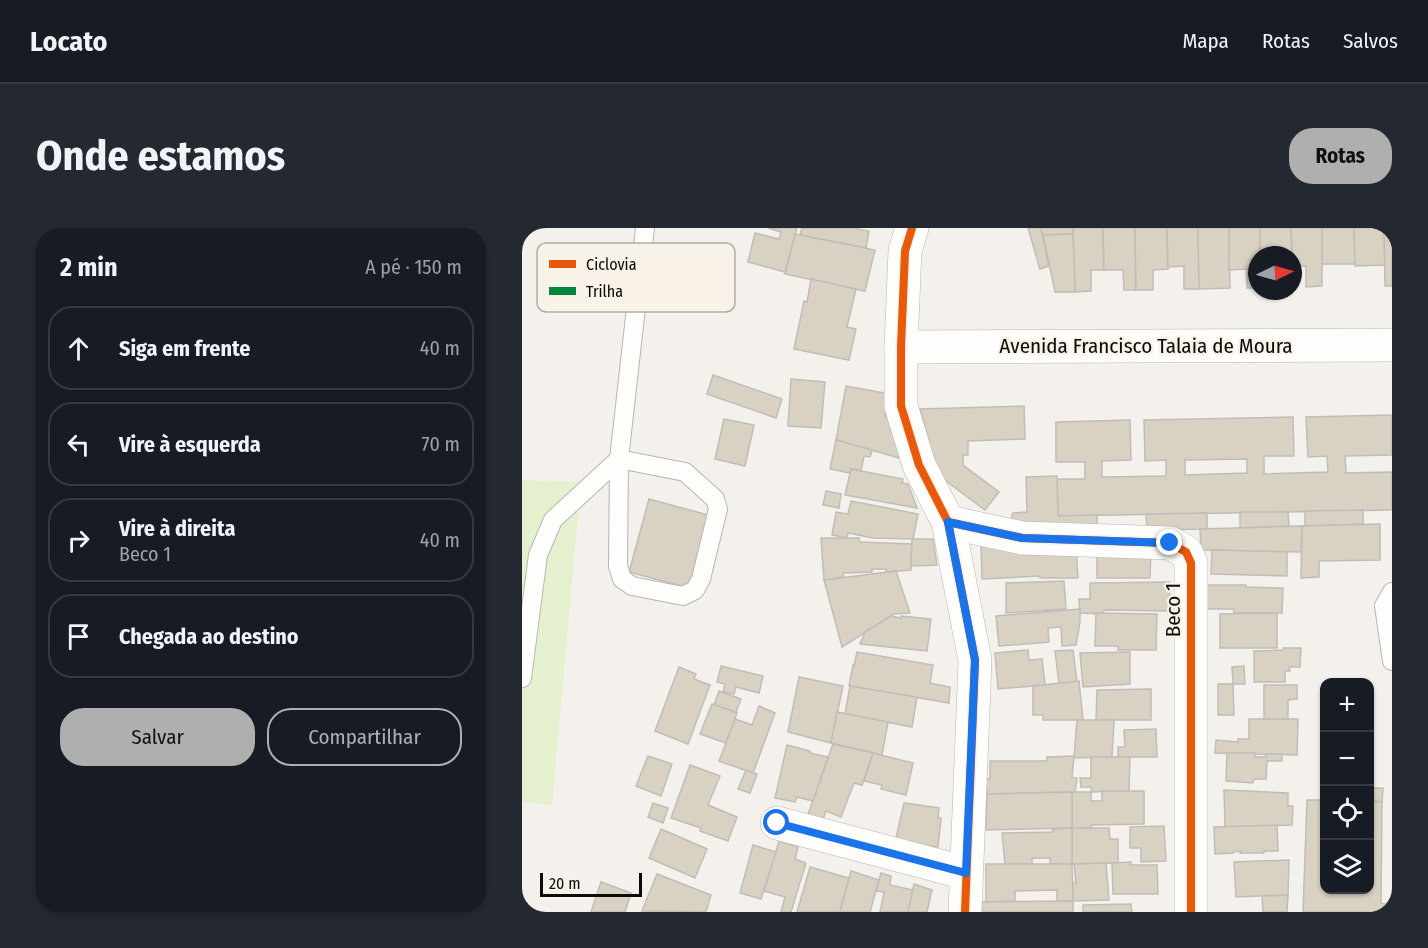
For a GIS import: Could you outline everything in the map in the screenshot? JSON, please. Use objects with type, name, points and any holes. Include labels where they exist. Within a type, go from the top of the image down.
[{"type":"street","points":[[912,228],[905,251],[901,406],[919,465],[948,522],[975,660],[965,912]]},
{"type":"street","name":"Avenida Francisco Talaia de Moura","points":[[901,347],[1392,345]]},
{"type":"street","name":"Beco 1","points":[[948,522],[1022,538],[1170,543],[1186,552],[1191,563],[1191,912]]},
{"type":"street","points":[[777,823],[966,873]]},
{"type":"lane","points":[[643,243],[645,228]]},
{"type":"lane","points":[[619,459],[685,472],[715,499],[718,509],[701,579],[695,591],[683,596],[632,586],[622,579],[618,566],[619,459],[636,312]]},
{"type":"lane","points":[[522,678],[538,555],[553,520],[619,459]]},
{"type":"lane","points":[[1392,592],[1384,606],[1392,661]]},
{"type":"green space","points":[[522,480],[581,482],[552,805],[522,802]]},
{"type":"building","points":[[768,228],[797,228],[785,272],[748,262],[755,233],[779,239],[781,232]]},
{"type":"building","points":[[802,228],[853,228],[869,231],[866,248],[800,235]]},
{"type":"building","points":[[1028,228],[1041,228],[1049,266],[1040,269]]},
{"type":"building","points":[[1041,228],[1073,228],[1073,234],[1043,235]]},
{"type":"building","points":[[1073,228],[1103,228],[1104,270],[1091,270],[1091,291],[1075,292]]},
{"type":"building","points":[[1103,228],[1135,228],[1136,290],[1124,290],[1123,270],[1104,270]]},
{"type":"building","points":[[1135,228],[1167,228],[1168,269],[1153,270],[1153,290],[1136,290]]},
{"type":"building","points":[[1167,228],[1198,228],[1199,289],[1184,289],[1184,266],[1168,267]]},
{"type":"building","points":[[1198,228],[1229,228],[1230,288],[1199,289]]},
{"type":"building","points":[[1229,228],[1260,228],[1260,246],[1248,246],[1248,288],[1247,269],[1229,270]]},
{"type":"building","points":[[1260,228],[1291,228],[1292,246],[1260,246]]},
{"type":"building","points":[[1291,228],[1322,228],[1322,286],[1306,287],[1306,266],[1302,266],[1302,246],[1292,246]]},
{"type":"building","points":[[1322,228],[1354,228],[1355,264],[1322,264]]},
{"type":"building","points":[[1354,228],[1384,228],[1385,265],[1355,266]]},
{"type":"building","points":[[1384,228],[1392,228],[1392,286],[1385,286]]},
{"type":"building","points":[[795,234],[875,250],[865,291],[785,274]]},
{"type":"building","points":[[1073,234],[1075,292],[1055,292],[1043,235]]},
{"type":"building","points":[[811,279],[856,289],[847,327],[856,329],[849,360],[794,349]]},
{"type":"building","points":[[713,375],[782,399],[776,418],[707,394]]},
{"type":"building","points":[[791,379],[825,382],[821,428],[788,426]]},
{"type":"building","points":[[846,386],[890,394],[885,416],[893,422],[899,458],[836,440]]},
{"type":"building","points":[[1024,406],[1025,439],[968,441],[968,455],[963,455],[963,465],[999,492],[985,510],[938,475],[920,409]]},
{"type":"building","points":[[1392,415],[1392,455],[1345,456],[1346,473],[1392,472],[1392,510],[1058,516],[1057,479],[1085,479],[1085,462],[1056,462],[1056,422],[1130,420],[1131,460],[1102,461],[1102,477],[1166,476],[1166,460],[1145,461],[1144,420],[1293,417],[1294,456],[1264,456],[1264,474],[1328,472],[1327,456],[1308,457],[1306,417]],"holes":[[[1247,459],[1247,473],[1185,475],[1185,460]]]},
{"type":"building","points":[[724,419],[754,425],[745,466],[715,459]]},
{"type":"building","points":[[836,440],[872,450],[870,457],[864,456],[861,471],[851,469],[850,473],[830,469]]},
{"type":"building","points":[[851,469],[903,479],[902,483],[908,484],[917,508],[845,495]]},
{"type":"building","points":[[1057,476],[1058,516],[1097,515],[1097,531],[1009,524],[1013,513],[1027,512],[1026,477]]},
{"type":"building","points":[[826,491],[841,494],[839,508],[823,505]]},
{"type":"building","points":[[649,499],[708,515],[689,588],[629,572]]},
{"type":"building","points":[[851,501],[918,514],[913,539],[873,538],[848,533],[847,538],[832,535],[836,512],[848,514]]},
{"type":"building","points":[[1363,510],[1363,524],[1305,526],[1305,511]]},
{"type":"building","points":[[1240,512],[1288,512],[1289,526],[1240,528]]},
{"type":"building","points":[[1207,513],[1207,529],[1147,530],[1146,514]]},
{"type":"building","points":[[1380,524],[1380,560],[1319,561],[1319,577],[1301,578],[1302,526]]},
{"type":"building","points":[[1302,526],[1301,552],[1201,550],[1200,529]]},
{"type":"building","points":[[821,538],[859,538],[860,542],[912,544],[911,570],[886,572],[886,569],[872,569],[872,572],[843,573],[844,577],[824,580]]},
{"type":"building","points":[[912,539],[933,539],[937,565],[911,566]]},
{"type":"building","points":[[981,546],[1076,547],[1078,578],[1040,578],[1040,576],[982,579]]},
{"type":"building","points":[[1097,549],[1151,550],[1150,578],[1097,578]]},
{"type":"building","points":[[1212,550],[1287,552],[1287,576],[1211,574]]},
{"type":"building","points":[[896,571],[910,613],[894,614],[842,647],[824,580]]},
{"type":"building","points":[[1064,581],[1066,609],[1006,613],[1006,583]]},
{"type":"building","points":[[1170,582],[1169,611],[1104,610],[1103,614],[1080,613],[1079,599],[1090,599],[1090,583]]},
{"type":"building","points":[[1201,585],[1283,588],[1282,613],[1234,613],[1234,609],[1202,609]]},
{"type":"building","points":[[1080,609],[1076,645],[1062,646],[1061,627],[1048,628],[1049,642],[999,646],[996,616]]},
{"type":"building","points":[[1096,613],[1157,614],[1156,650],[1118,650],[1118,646],[1095,646]]},
{"type":"building","points":[[1277,613],[1277,648],[1220,648],[1220,614]]},
{"type":"building","points":[[891,616],[931,619],[927,651],[860,644],[865,632]]},
{"type":"building","points":[[1283,648],[1301,648],[1300,667],[1289,667],[1290,671],[1285,671],[1285,682],[1254,682],[1254,651],[1283,650]]},
{"type":"building","points":[[1028,650],[1029,660],[1042,659],[1045,685],[998,689],[995,653]]},
{"type":"building","points":[[1073,650],[1077,682],[1059,684],[1055,651]]},
{"type":"building","points":[[857,652],[933,665],[930,683],[950,687],[949,703],[849,686]]},
{"type":"building","points":[[1130,652],[1130,684],[1083,687],[1080,653]]},
{"type":"building","points":[[721,666],[763,676],[759,693],[736,687],[734,694],[723,692],[725,684],[717,682]]},
{"type":"building","points":[[1244,666],[1245,684],[1233,684],[1232,667]]},
{"type":"building","points":[[679,667],[696,674],[694,679],[710,685],[688,744],[655,731]]},
{"type":"building","points":[[799,677],[843,686],[831,743],[788,732]]},
{"type":"building","points":[[1079,681],[1083,720],[1043,720],[1043,715],[1033,715],[1033,686]]},
{"type":"building","points":[[1218,684],[1233,684],[1234,715],[1218,715]]},
{"type":"building","points":[[1264,685],[1297,685],[1297,699],[1288,700],[1288,719],[1264,719]]},
{"type":"building","points":[[850,686],[917,697],[912,727],[845,714]]},
{"type":"building","points":[[1151,689],[1151,720],[1096,720],[1097,690]]},
{"type":"building","points":[[719,691],[741,699],[736,712],[714,705]]},
{"type":"building","points":[[712,704],[737,713],[726,743],[700,734]]},
{"type":"building","points":[[759,706],[775,713],[753,773],[719,761],[735,719],[752,725]]},
{"type":"building","points":[[837,712],[888,722],[882,755],[831,743]]},
{"type":"building","points":[[1249,719],[1298,719],[1297,755],[1215,753],[1216,740],[1238,742],[1238,739],[1249,739]]},
{"type":"building","points":[[1077,720],[1114,720],[1112,757],[1074,758]]},
{"type":"building","points":[[1156,729],[1157,757],[1118,757],[1118,747],[1125,747],[1124,730]]},
{"type":"building","points":[[833,744],[873,753],[862,785],[854,783],[841,817],[826,811],[821,825],[806,820]]},
{"type":"building","points":[[787,745],[828,757],[813,801],[797,797],[795,802],[775,798]]},
{"type":"building","points":[[873,753],[913,763],[906,795],[881,789],[882,785],[864,781]]},
{"type":"building","points":[[1227,753],[1255,753],[1255,757],[1282,754],[1282,761],[1267,761],[1266,779],[1254,779],[1253,783],[1226,781]]},
{"type":"building","points":[[648,756],[672,764],[661,796],[636,786]]},
{"type":"building","points":[[1074,756],[1072,778],[1077,778],[1075,792],[987,794],[986,779],[990,779],[990,761],[1047,761],[1047,757]]},
{"type":"building","points":[[1091,757],[1130,757],[1129,791],[1091,792],[1091,787],[1081,787],[1080,778],[1091,778]]},
{"type":"building","points":[[690,765],[720,776],[708,805],[737,817],[728,841],[700,831],[701,828],[671,818]]},
{"type":"building","points":[[746,770],[757,774],[750,793],[738,789]]},
{"type":"building","points":[[1374,788],[1383,788],[1382,802],[1374,801]]},
{"type":"building","points":[[1224,790],[1288,793],[1288,806],[1293,806],[1292,825],[1225,827]]},
{"type":"building","points":[[1102,791],[1144,791],[1144,824],[1091,825],[1092,828],[1072,828],[1072,792],[1091,792],[1091,801],[1102,801]]},
{"type":"building","points":[[1072,792],[1072,828],[986,830],[987,794]]},
{"type":"building","points":[[1307,800],[1320,800],[1320,894],[1374,894],[1374,801],[1382,802],[1381,903],[1392,906],[1392,912],[1303,912]]},
{"type":"building","points":[[653,803],[668,808],[663,823],[648,817]]},
{"type":"building","points":[[904,803],[939,808],[938,818],[941,818],[938,847],[895,842]]},
{"type":"building","points":[[1277,825],[1278,851],[1215,854],[1214,827]]},
{"type":"building","points":[[1164,826],[1166,861],[1141,862],[1141,848],[1130,848],[1130,827]]},
{"type":"building","points":[[1072,828],[1109,828],[1110,839],[1118,839],[1118,863],[1072,864]]},
{"type":"building","points":[[1072,828],[1072,864],[1050,864],[1050,858],[1032,858],[1032,864],[1005,864],[1002,833],[1053,832],[1052,829]]},
{"type":"building","points":[[661,829],[707,849],[695,878],[649,858]]},
{"type":"building","points":[[779,841],[798,847],[795,859],[806,863],[791,912],[781,912],[785,897],[764,891]]},
{"type":"building","points":[[753,845],[776,852],[761,899],[740,893]]},
{"type":"building","points":[[1289,860],[1288,895],[1236,897],[1234,862]]},
{"type":"building","points":[[1131,862],[1130,865],[1157,865],[1158,894],[1113,894],[1112,863]]},
{"type":"building","points":[[1106,863],[1109,900],[1073,901],[1072,883],[1076,883],[1074,864]]},
{"type":"building","points":[[986,864],[1072,864],[1073,901],[1057,901],[1057,890],[1015,891],[1015,901],[986,902]]},
{"type":"building","points":[[810,867],[849,878],[840,912],[797,912]]},
{"type":"building","points":[[851,871],[879,880],[870,912],[840,912]]},
{"type":"building","points":[[881,873],[891,876],[890,885],[913,890],[908,912],[880,912],[884,892],[876,891]]},
{"type":"building","points":[[657,874],[711,895],[706,912],[642,911]]},
{"type":"building","points":[[601,882],[631,893],[625,912],[591,912]]},
{"type":"building","points":[[914,884],[932,890],[927,912],[908,912]]},
{"type":"building","points":[[1288,895],[1287,912],[1263,912],[1262,896]]},
{"type":"building","points":[[1073,901],[1073,912],[980,912],[980,902]]},
{"type":"building","points":[[1131,904],[1132,912],[1083,912],[1083,905]]},
{"type":"marked path","points":[[777,823],[966,873]]},
{"type":"cycle path","points":[[912,228],[905,251],[901,406],[919,465],[948,522],[975,660],[965,912]]},
{"type":"cycle path","points":[[948,522],[1022,538],[1170,543],[1186,552],[1191,563],[1191,912]]},
{"type":"route","points":[[777,823],[966,873],[975,660],[948,522],[1022,538],[1170,543]]}]
